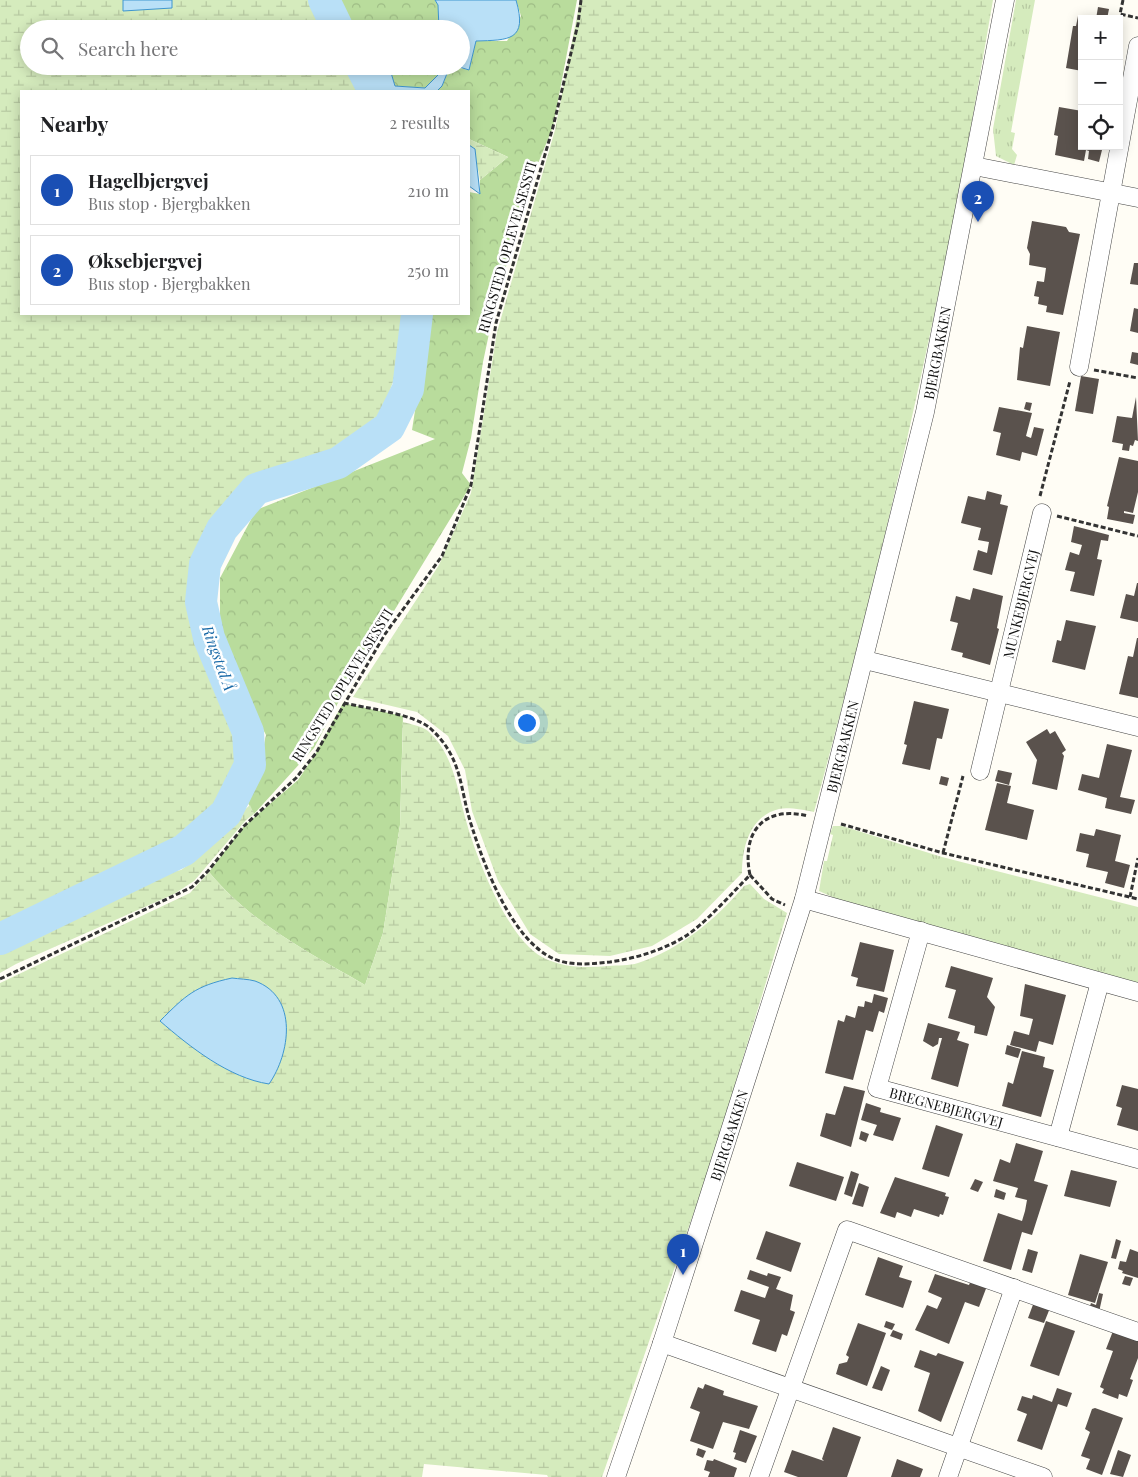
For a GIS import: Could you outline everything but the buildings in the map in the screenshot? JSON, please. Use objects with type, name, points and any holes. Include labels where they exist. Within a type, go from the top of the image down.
[{"type":"street","name":"BJERGBAKKEN","points":[[616,1477],[662,1343],[802,905],[865,660],[925,412],[1005,0]]},
{"type":"street","points":[[1079,367],[1138,46]]},
{"type":"street","points":[[974,166],[1138,198]]},
{"type":"street","name":"MUNKEBJERGVEJ","points":[[980,771],[1042,513]]},
{"type":"street","points":[[865,660],[1138,727]]},
{"type":"street","points":[[802,905],[921,931],[1138,992]]},
{"type":"street","name":"BREGNEBJERGVEJ","points":[[921,931],[877,1088],[1138,1159]]},
{"type":"street","points":[[1058,1138],[1100,982]]},
{"type":"street","points":[[759,1477],[847,1230],[1138,1332]]},
{"type":"street","points":[[948,1477],[1014,1288]]},
{"type":"street","points":[[662,1343],[1043,1477]]},
{"type":"path","name":"RINGSTED OPLEVELSESSTI","points":[[0,979],[192,887],[208,871],[244,826],[296,778],[316,753],[385,634],[442,556],[471,485],[496,323],[553,126],[578,24],[581,0]]},
{"type":"path","points":[[1123,0],[1120,14],[1138,18]]},
{"type":"path","points":[[1138,378],[1074,366],[1037,504],[1042,513],[1138,536]]},
{"type":"path","points":[[344,703],[403,716],[429,727],[448,750],[460,773],[471,825],[488,870],[503,902],[518,927],[535,946],[554,959],[585,965],[637,958],[685,937],[750,875]]},
{"type":"path","points":[[943,853],[963,775],[980,771]]},
{"type":"path","points":[[802,905],[772,899],[750,875],[747,847],[754,832],[768,817],[792,812],[824,821],[848,825],[943,853],[1138,899]]},
{"type":"path","points":[[1130,897],[1138,858]]},
{"type":"green space","points":[[0,0],[314,0],[320,20],[20,20],[20,75],[350,75],[359,90],[20,90],[20,315],[402,315],[396,373],[384,408],[371,430],[322,458],[255,482],[231,506],[199,553],[190,600],[204,664],[238,731],[244,761],[230,793],[200,828],[146,859],[23,921],[0,930]]},
{"type":"green space","points":[[335,0],[435,0],[438,5],[439,20],[342,20],[335,6]]},
{"type":"green space","points":[[516,0],[577,0],[553,127],[537,166],[497,296],[483,362],[471,438],[462,473],[471,485],[339,701],[314,748],[254,814],[244,796],[258,773],[266,735],[220,645],[220,578],[256,510],[435,439],[412,430],[430,315],[470,315],[470,192],[480,194],[480,180],[508,157],[470,139],[470,90],[438,90],[442,86],[446,75],[470,75],[470,66],[476,41],[507,41],[521,16]]},
{"type":"green space","points":[[580,0],[993,0],[958,194],[906,444],[853,665],[814,812],[783,808],[761,818],[755,825],[746,843],[742,873],[697,919],[652,946],[610,956],[559,954],[530,934],[498,881],[472,811],[465,770],[448,736],[417,712],[353,697],[439,565],[471,493],[497,332],[555,130]]},
{"type":"green space","points":[[1016,0],[1035,0],[1011,132],[1015,133],[1012,149],[1017,155],[1014,165],[996,156],[993,129]]},
{"type":"green space","points":[[392,75],[438,75],[425,88],[395,86]]},
{"type":"green space","points":[[470,139],[508,157],[480,180],[475,149],[470,146]]},
{"type":"green space","points":[[343,703],[403,716],[400,825],[383,933],[365,985],[282,936],[262,922],[243,907],[209,872],[244,826],[298,780],[316,753]]},
{"type":"green space","points":[[403,722],[419,726],[428,731],[444,751],[454,774],[478,857],[496,897],[517,934],[529,948],[550,961],[566,965],[599,967],[638,963],[654,957],[697,932],[722,910],[744,886],[750,884],[764,899],[787,913],[712,1160],[602,1477],[548,1477],[547,1475],[424,1464],[422,1477],[0,1477],[0,983],[190,893],[209,872],[243,907],[262,922],[282,936],[365,985],[383,933],[400,825]]},
{"type":"green space","points":[[250,805],[254,814],[246,820],[194,881],[174,894],[16,964],[0,973],[0,948],[161,874],[181,870],[191,863],[208,843]]},
{"type":"green space","points":[[833,826],[842,826],[942,857],[1138,907],[1138,983],[846,903],[819,891],[824,861],[827,861],[833,835],[830,834]]},
{"type":"water","points":[[123,0],[172,0],[172,8],[123,11]]},
{"type":"water","points":[[435,0],[516,0],[519,24],[513,36],[498,40],[476,41],[470,66],[470,20],[439,20],[438,5]]},
{"type":"water","points":[[374,75],[392,75],[395,86],[425,88],[438,75],[446,75],[442,86],[438,90],[383,90]]},
{"type":"water","points":[[470,146],[475,149],[480,194],[470,187]]},
{"type":"water","points":[[232,978],[255,981],[269,989],[279,1000],[284,1013],[286,1027],[282,1058],[269,1084],[239,1075],[211,1060],[160,1021],[184,998],[200,988]]},
{"type":"waterway","name":"Ringsted Å","points":[[324,0],[334,20]]},
{"type":"waterway","name":"Ringsted Å","points":[[366,75],[373,90]]},
{"type":"waterway","name":"Ringsted Å","points":[[0,939],[184,850],[226,813],[250,765],[248,732],[209,638],[201,602],[205,564],[222,529],[256,489],[338,463],[389,427],[408,389],[417,315]]},
{"type":"place","name":"Øksebjergvej","points":[[978,222]]},
{"type":"place","name":"Hagelbjergvej","points":[[683,1275]]}]
